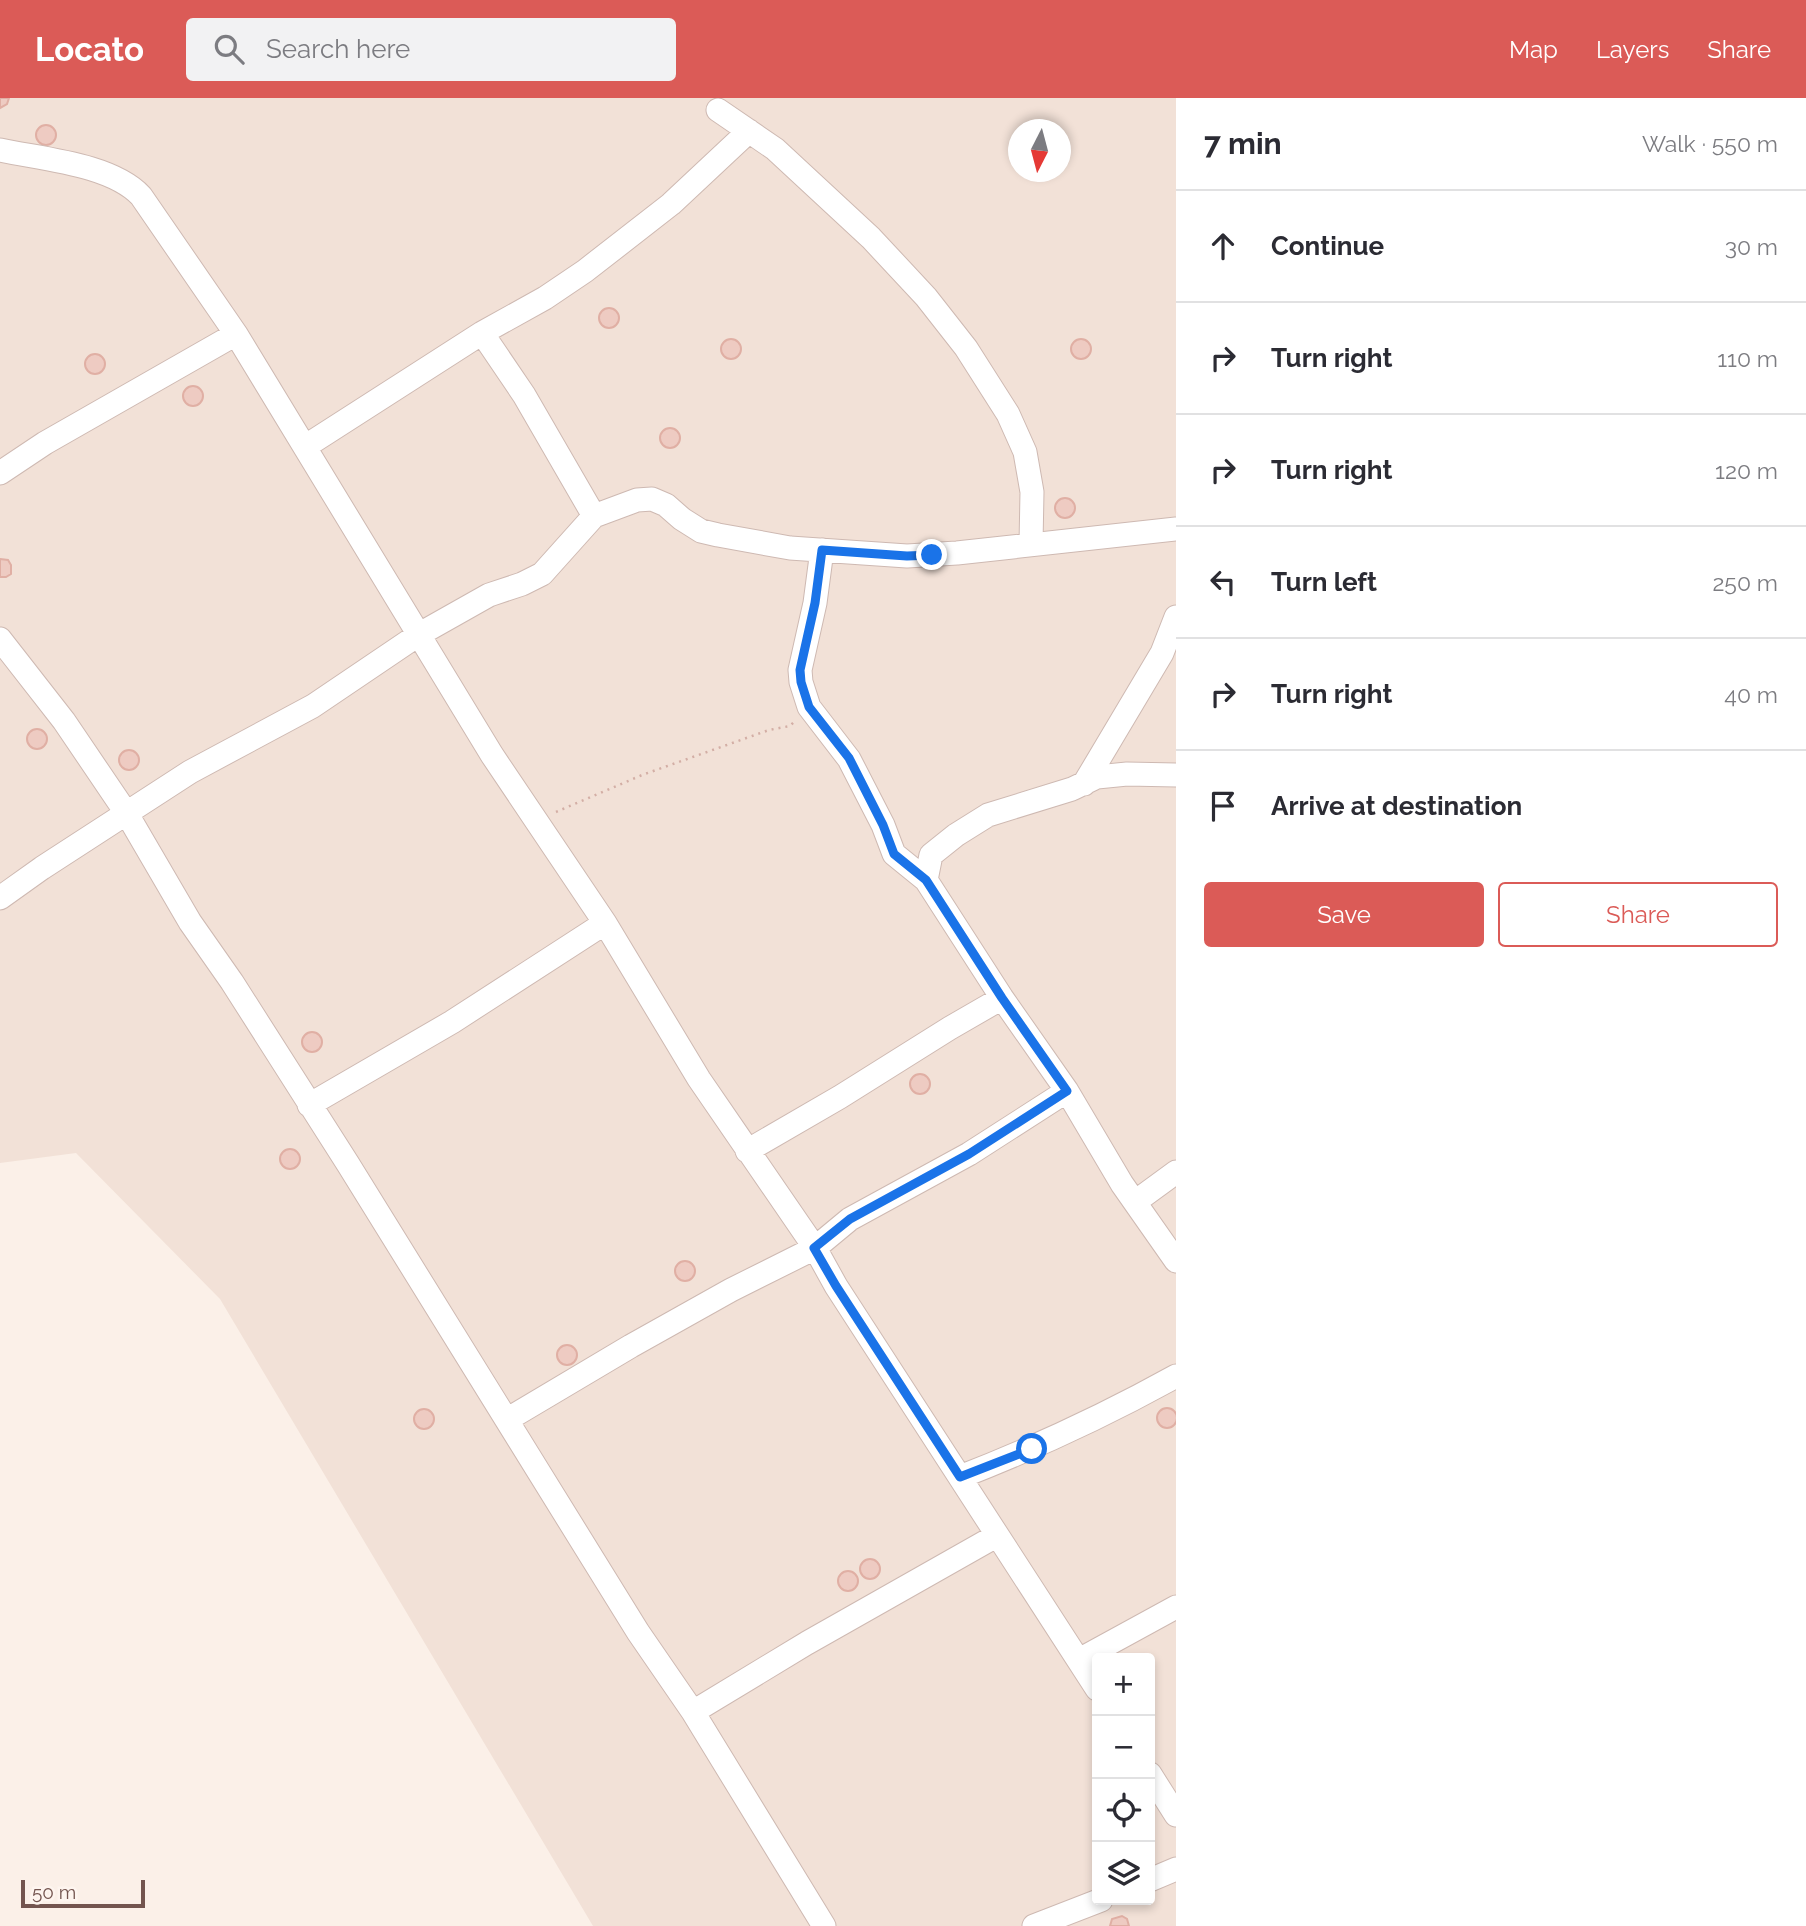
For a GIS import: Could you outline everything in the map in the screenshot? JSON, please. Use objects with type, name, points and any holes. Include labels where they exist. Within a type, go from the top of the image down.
[{"type":"street","points":[[718,110],[775,149],[871,238],[926,297],[966,348],[1008,414],[1026,452],[1032,492],[1031,544]]},
{"type":"street","points":[[306,446],[482,333],[545,298],[585,271],[671,204],[749,131]]},
{"type":"street","points":[[0,150],[92,170],[119,180],[136,191],[236,334],[418,635],[535,821],[605,923],[699,1079],[814,1248],[1092,1681]]},
{"type":"street","points":[[482,333],[524,395],[594,516]]},
{"type":"street","points":[[0,472],[45,443],[236,334]]},
{"type":"street","points":[[0,898],[190,772],[313,706],[418,635],[489,594],[522,584],[542,574],[594,516],[637,500],[652,499],[666,505],[701,530],[736,539],[790,548],[907,556],[1176,529]]},
{"type":"street","points":[[822,550],[815,603],[800,670],[809,707],[849,758],[883,825],[894,854],[926,880],[1002,998],[1067,1091],[1135,1202],[1176,1261]]},
{"type":"street","points":[[1084,784],[1162,653],[1176,617]]},
{"type":"street","points":[[0,639],[64,721],[127,814],[190,922],[232,982],[348,1164],[638,1632],[693,1712],[824,1926]]},
{"type":"street","points":[[926,880],[931,855],[988,815],[1084,784],[1097,777],[1126,774],[1176,775]]},
{"type":"street","points":[[309,1105],[452,1021],[605,923]]},
{"type":"street","points":[[747,1151],[1002,998]]},
{"type":"street","points":[[508,1419],[720,1296],[814,1248],[850,1219],[969,1154],[1067,1091]]},
{"type":"street","points":[[1135,1202],[1176,1172]]},
{"type":"street","points":[[960,1477],[1032,1449],[1110,1413],[1176,1376]]},
{"type":"street","points":[[693,1712],[996,1535]]},
{"type":"street","points":[[1079,1660],[1176,1607]]},
{"type":"street","points":[[1153,1779],[1176,1815]]},
{"type":"street","points":[[1155,1878],[1176,1869]]},
{"type":"street","points":[[1034,1926],[1092,1903]]},
{"type":"path","points":[[535,821],[642,775],[769,730],[790,726],[809,707]]},
{"type":"shaded area","points":[[0,98],[1176,98],[1176,1926],[593,1926],[220,1299],[76,1153],[0,1163]]},
{"type":"building","points":[[0,98],[9,98],[7,104],[0,108]]},
{"type":"building","points":[[46,125],[53,128],[56,135],[53,142],[46,145],[39,142],[36,135],[39,128]]},
{"type":"building","points":[[609,308],[616,311],[619,318],[616,325],[609,328],[602,325],[599,318],[602,311]]},
{"type":"building","points":[[731,339],[738,342],[741,349],[738,356],[731,359],[724,356],[721,349],[724,342]]},
{"type":"building","points":[[1081,339],[1088,342],[1091,349],[1088,356],[1081,359],[1074,356],[1071,349],[1074,342]]},
{"type":"building","points":[[95,354],[102,357],[105,364],[102,371],[95,374],[88,371],[85,364],[88,357]]},
{"type":"building","points":[[193,386],[200,389],[203,396],[200,403],[193,406],[186,403],[183,396],[186,389]]},
{"type":"building","points":[[670,428],[677,431],[680,438],[677,445],[670,448],[663,445],[660,438],[663,431]]},
{"type":"building","points":[[1065,498],[1072,501],[1075,508],[1072,515],[1065,518],[1058,515],[1055,508],[1058,501]]},
{"type":"building","points":[[0,559],[8,560],[11,565],[11,574],[6,577],[0,577]]},
{"type":"building","points":[[37,729],[44,732],[47,739],[44,746],[37,749],[30,746],[27,739],[30,732]]},
{"type":"building","points":[[129,750],[136,753],[139,760],[136,767],[129,770],[122,767],[119,760],[122,753]]},
{"type":"building","points":[[312,1032],[319,1035],[322,1042],[319,1049],[312,1052],[305,1049],[302,1042],[305,1035]]},
{"type":"building","points":[[920,1074],[927,1077],[930,1084],[927,1091],[920,1094],[913,1091],[910,1084],[913,1077]]},
{"type":"building","points":[[290,1149],[297,1152],[300,1159],[297,1166],[290,1169],[283,1166],[280,1159],[283,1152]]},
{"type":"building","points":[[685,1261],[692,1264],[695,1271],[692,1278],[685,1281],[678,1278],[675,1271],[678,1264]]},
{"type":"building","points":[[567,1345],[574,1348],[577,1355],[574,1362],[567,1365],[560,1362],[557,1355],[560,1348]]},
{"type":"building","points":[[1167,1408],[1174,1411],[1177,1418],[1174,1425],[1167,1428],[1160,1425],[1157,1418],[1160,1411]]},
{"type":"building","points":[[424,1409],[431,1412],[434,1419],[431,1426],[424,1429],[417,1426],[414,1419],[417,1412]]},
{"type":"building","points":[[870,1559],[877,1562],[880,1569],[877,1576],[870,1579],[863,1576],[860,1569],[863,1562]]},
{"type":"building","points":[[848,1571],[855,1574],[858,1581],[855,1588],[848,1591],[841,1588],[838,1581],[841,1574]]},
{"type":"building","points":[[1122,1916],[1127,1919],[1129,1926],[1110,1926],[1112,1919]]},
{"type":"route","points":[[932,555],[907,556],[822,550],[815,603],[800,670],[801,682],[809,707],[849,758],[883,825],[894,854],[926,880],[1002,998],[1067,1091],[969,1154],[850,1219],[814,1248],[960,1477],[1032,1449]]}]
